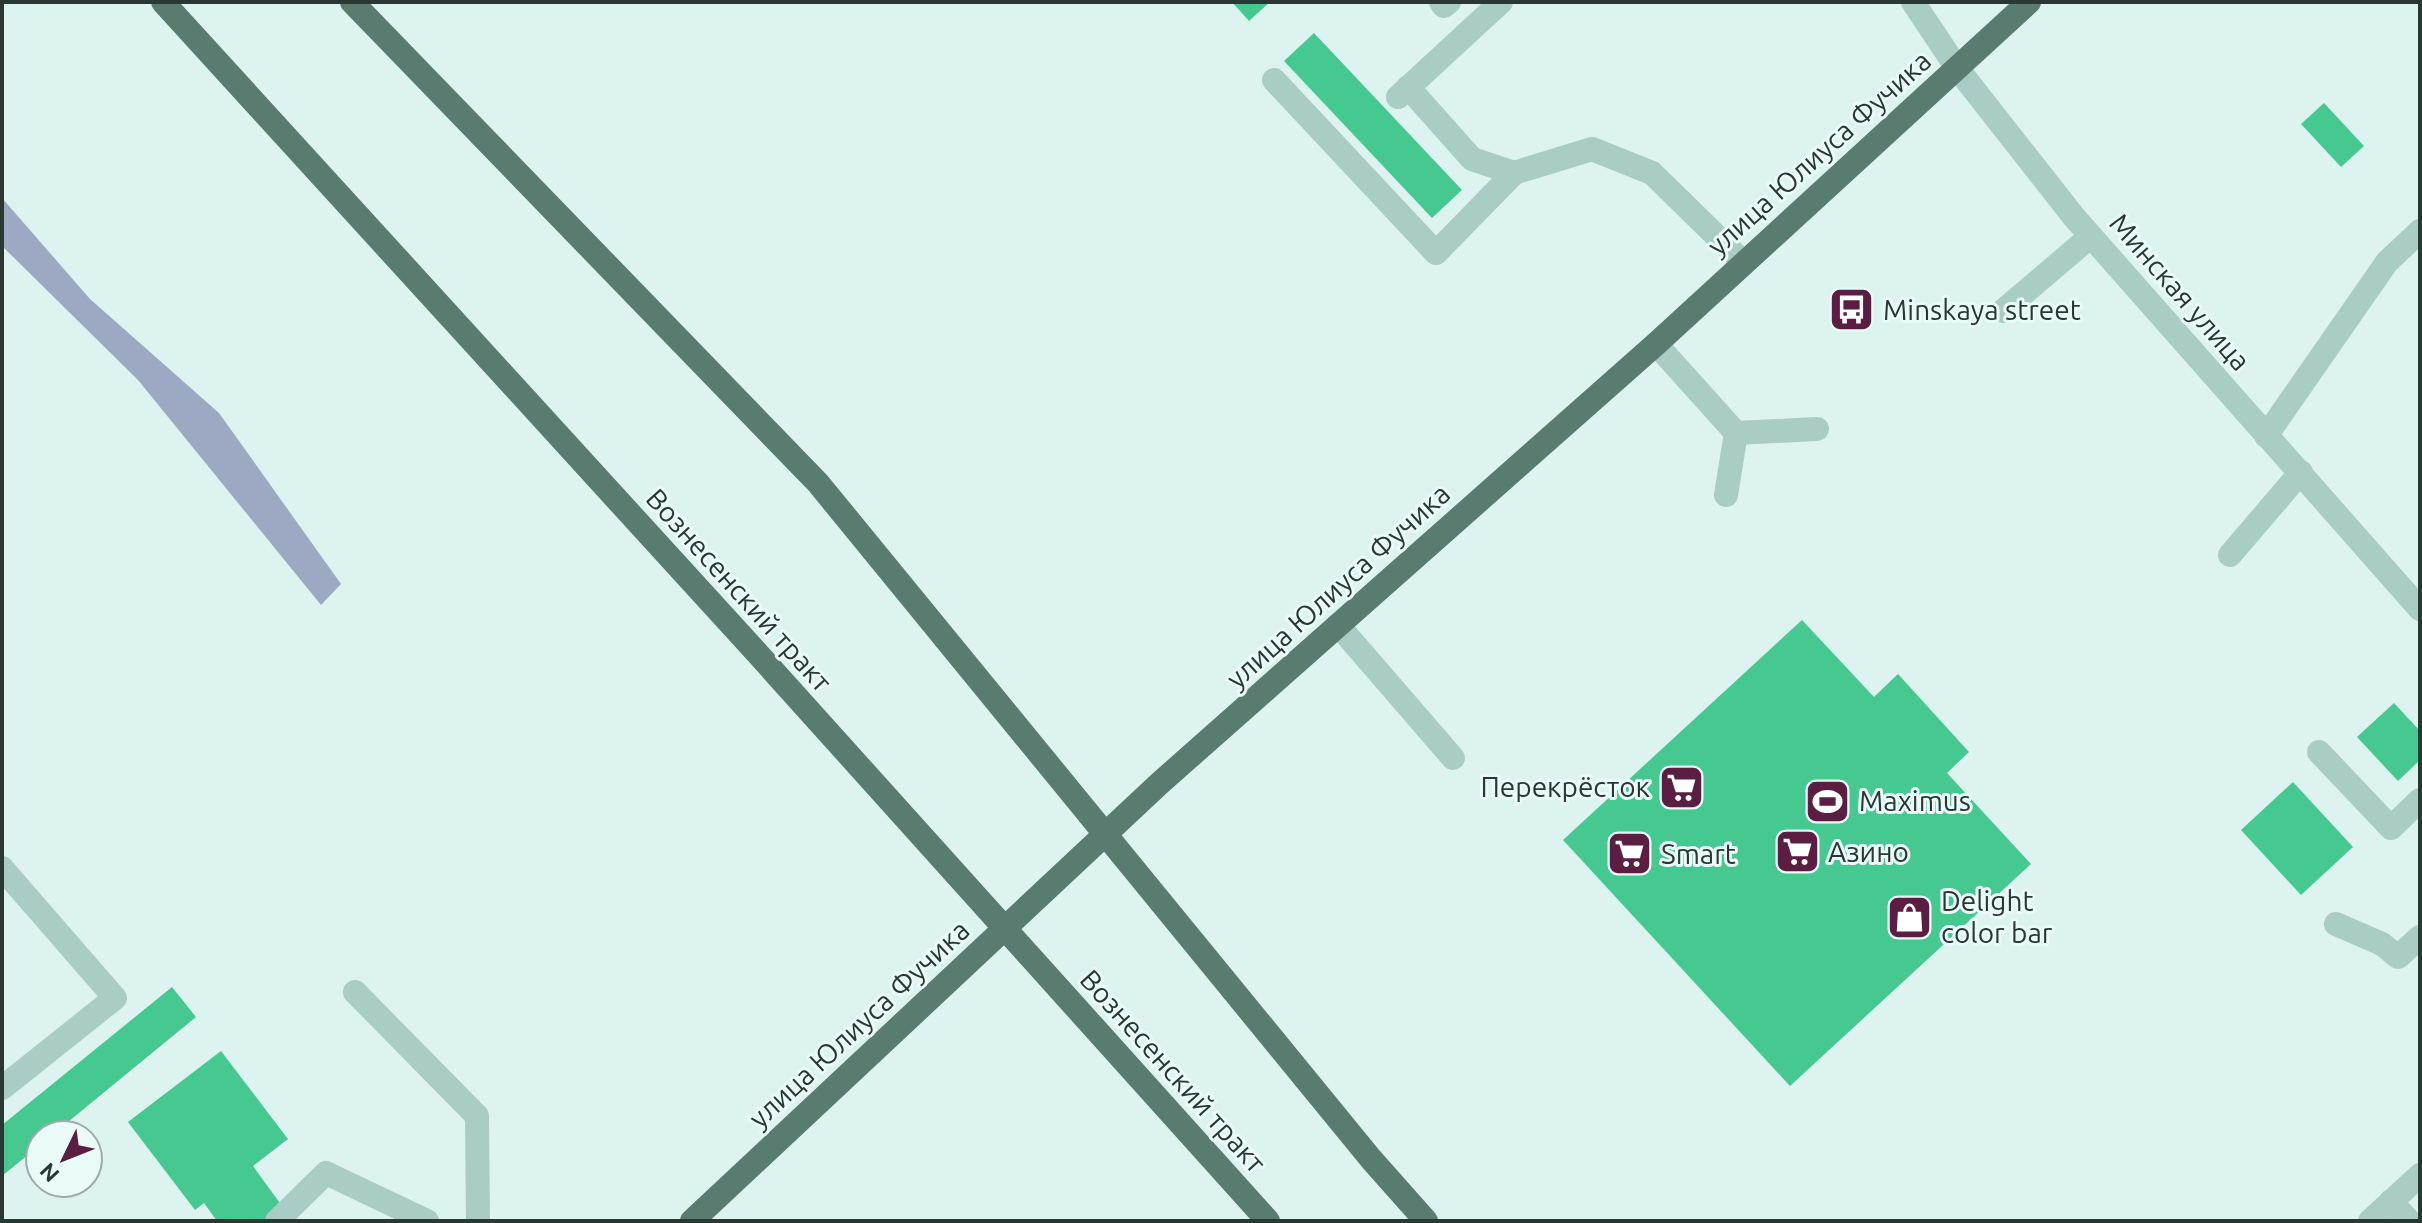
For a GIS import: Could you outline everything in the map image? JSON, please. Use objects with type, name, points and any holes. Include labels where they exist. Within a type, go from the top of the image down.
[{"type":"main road","name":"Вознесенский тракт","points":[[163,2],[758,654],[1268,1221]]},
{"type":"main road","points":[[352,2],[818,483],[1371,1159],[1426,1221]]},
{"type":"main road","name":"улица Юлиуса Фучика","points":[[692,1221],[1160,783],[1656,344],[2029,2]]},
{"type":"street","points":[[1441,2],[1444,6],[1449,2]]},
{"type":"street","points":[[1501,2],[1403,92],[1472,159],[1514,173]]},
{"type":"street","name":"Минская улица","points":[[1913,2],[1957,68],[2091,236],[2420,607]]},
{"type":"street","points":[[1274,80],[1436,253],[1514,173],[1592,149],[1652,173],[1743,262]]},
{"type":"street","points":[[2266,436],[2387,262],[2420,231]]},
{"type":"street","points":[[2003,311],[2091,236]]},
{"type":"street","points":[[1656,344],[1736,433]]},
{"type":"street","points":[[1736,433],[1817,429]]},
{"type":"street","points":[[1726,495],[1736,433]]},
{"type":"street","points":[[2230,555],[2301,472]]},
{"type":"street","points":[[1338,625],[1453,758]]},
{"type":"street","points":[[2319,752],[2391,828],[2420,800]]},
{"type":"street","points":[[2,868],[115,998],[2,1088]]},
{"type":"street","points":[[2336,924],[2382,944],[2398,957],[2420,937]]},
{"type":"street","points":[[355,992],[477,1116],[478,1221]]},
{"type":"street","points":[[277,1221],[326,1173],[427,1221]]},
{"type":"street","points":[[2370,1221],[2420,1175]]},
{"type":"street","points":[[2391,1201],[2409,1221]]},
{"type":"shaded area","points":[[2,198],[90,299],[219,413],[341,584],[321,605],[138,380],[2,246]]},
{"type":"building","points":[[1232,2],[1270,2],[1249,21]]},
{"type":"building","points":[[1314,33],[1462,190],[1432,218],[1284,61]]},
{"type":"building","points":[[2324,103],[2364,146],[2341,167],[2301,124]]},
{"type":"building","name":"Азино","points":[[1802,620],[1874,697],[1898,674],[1969,752],[1947,773],[2031,864],[1790,1086],[1563,840]]},
{"type":"building","points":[[2394,703],[2420,731],[2420,760],[2398,781],[2357,737]]},
{"type":"building","points":[[2293,782],[2353,847],[2301,895],[2241,830]]},
{"type":"building","points":[[172,987],[196,1017],[72,1119],[24,1119],[24,1158],[2,1176],[2,1125]]},
{"type":"building","points":[[221,1051],[288,1139],[253,1166],[293,1221],[217,1221],[204,1203],[195,1210],[128,1122]]},
{"type":"place","name":"Minskaya street","points":[[1852,310]]},
{"type":"place","name":"Перекрёсток","points":[[1681,787]]},
{"type":"place","name":"Maximus","points":[[1828,801]]},
{"type":"place","name":"Азино","points":[[1797,852]]},
{"type":"place","name":"Smart","points":[[1630,854]]},
{"type":"place","name":"Delight color bar","points":[[1910,917]]}]
